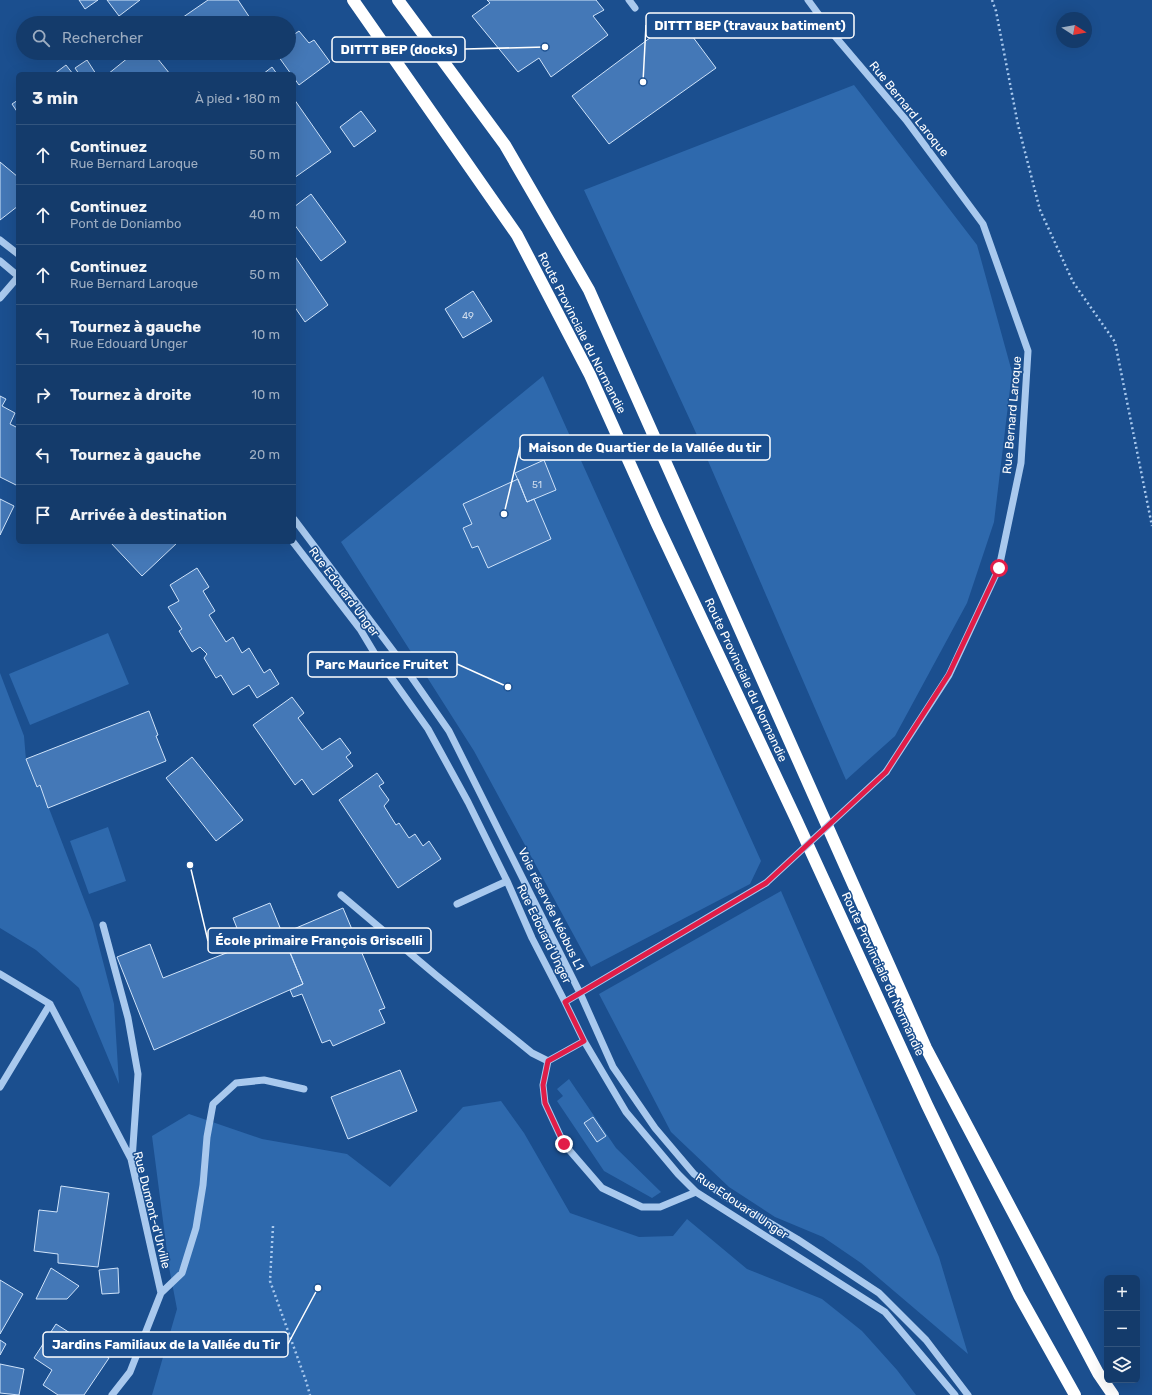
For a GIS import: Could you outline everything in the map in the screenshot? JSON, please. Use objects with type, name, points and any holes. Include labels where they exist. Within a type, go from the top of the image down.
[{"type":"highway","name":"Route Provinciale du Normandie","points":[[353,0],[517,235],[590,374],[661,531],[796,819],[927,1105],[1019,1295],[1075,1395]]},
{"type":"highway","name":"Route Provinciale du Normandie","points":[[398,0],[505,145],[589,290],[926,1048],[1098,1373],[1113,1395]]},
{"type":"street","points":[[629,0],[635,8]]},
{"type":"street","name":"Rue Bernard Laroque","points":[[580,993],[766,883],[886,772],[949,674],[999,568],[1021,463],[1028,351],[983,224],[906,120],[833,34],[808,0]]},
{"type":"street","points":[[0,240],[16,252]]},
{"type":"street","points":[[0,261],[16,274]]},
{"type":"street","points":[[0,298],[16,278]]},
{"type":"street","name":"Voie réservée Néobus L1","points":[[296,522],[394,652],[449,731],[580,993],[613,1067],[655,1128],[694,1174],[724,1196],[817,1251],[879,1293],[926,1340],[968,1395]]},
{"type":"street","name":"Rue Edouard Unger","points":[[295,544],[360,629],[378,659],[428,729],[468,802],[507,881],[532,938],[584,1041],[626,1112],[678,1174],[696,1192],[885,1312],[955,1395]]},
{"type":"street","points":[[457,904],[507,881]]},
{"type":"street","points":[[341,895],[437,976],[532,1053],[548,1061]]},
{"type":"street","points":[[103,925],[128,1018],[138,1074],[132,1162]]},
{"type":"street","points":[[0,974],[50,1004],[0,1087]]},
{"type":"street","points":[[565,1002],[580,993]]},
{"type":"street","name":"Rue Dumont-d'Urville","points":[[50,1004],[131,1159],[161,1293]]},
{"type":"street","points":[[584,1041],[548,1061],[543,1085],[545,1103],[564,1144],[602,1188],[642,1207],[660,1207],[696,1192]]},
{"type":"street","points":[[112,1395],[130,1372],[161,1293],[182,1273],[196,1228],[203,1185],[207,1137],[213,1104],[236,1083],[264,1080],[304,1090]]},
{"type":"path","points":[[992,0],[996,11],[1018,126],[1040,210],[1073,282],[1115,342],[1152,526]]},
{"type":"path","points":[[273,1226],[270,1281],[310,1395]]},
{"type":"shaded area","points":[[854,85],[977,245],[1012,372],[994,522],[967,603],[895,736],[846,780],[696,433],[584,190]]},
{"type":"shaded area","points":[[543,376],[761,861],[750,884],[591,967],[474,751],[341,542]]},
{"type":"shaded area","points":[[108,633],[129,684],[30,725],[9,674]]},
{"type":"shaded area","points":[[0,673],[24,736],[26,760],[37,787],[40,785],[93,923],[114,1004],[119,1084],[79,988],[36,950],[0,928]]},
{"type":"shaded area","points":[[108,827],[126,881],[89,894],[70,841]]},
{"type":"shaded area","points":[[781,891],[939,1257],[968,1354],[861,1263],[823,1237],[775,1217],[729,1187],[671,1132],[599,994]]},
{"type":"shaded area","points":[[569,1079],[616,1148],[661,1192],[652,1198],[604,1171],[557,1101],[563,1096],[557,1089]]},
{"type":"shaded area","points":[[501,1101],[524,1133],[570,1213],[639,1237],[673,1236],[687,1219],[747,1269],[822,1299],[862,1331],[897,1370],[916,1395],[152,1395],[177,1309],[169,1267],[152,1136],[189,1114],[262,1139],[347,1154],[390,1187],[463,1107]]},
{"type":"building","points":[[79,0],[98,0],[85,9]]},
{"type":"building","points":[[107,0],[140,0],[119,16]]},
{"type":"building","points":[[208,0],[238,0],[249,16],[185,16]]},
{"type":"building","points":[[487,0],[596,0],[604,10],[593,16],[608,35],[551,77],[539,58],[518,72],[472,16],[490,3]]},
{"type":"building","points":[[678,17],[716,68],[609,144],[572,96]]},
{"type":"building","points":[[299,31],[309,43],[314,40],[330,62],[299,85],[296,81],[296,72],[290,72],[281,60],[296,60],[296,33]]},
{"type":"building","points":[[87,60],[95,72],[78,72],[75,68]]},
{"type":"building","points":[[125,60],[159,60],[168,72],[110,72]]},
{"type":"building","points":[[66,65],[71,72],[57,72]]},
{"type":"building","points":[[272,67],[276,72],[266,72]]},
{"type":"building","points":[[16,101],[16,110],[12,104]]},
{"type":"building","points":[[296,102],[331,152],[296,177]]},
{"type":"building","points":[[361,111],[376,131],[354,147],[340,127]]},
{"type":"building","points":[[0,162],[16,175],[16,208],[0,220]]},
{"type":"building","points":[[311,194],[346,242],[321,261],[296,227],[296,205]]},
{"type":"building","points":[[296,258],[328,305],[305,322],[296,309]]},
{"type":"building","points":[[473,291],[492,321],[463,338],[445,309]]},
{"type":"building","points":[[0,396],[6,399],[2,406],[15,413],[10,424],[16,427],[16,485],[0,477]]},
{"type":"building","points":[[544,460],[556,490],[527,502],[515,473]]},
{"type":"building","points":[[518,479],[527,502],[534,499],[551,539],[488,568],[478,546],[472,548],[463,528],[472,524],[463,504]]},
{"type":"building","points":[[0,499],[14,506],[0,535]]},
{"type":"building","points":[[112,544],[176,544],[142,576]]},
{"type":"building","points":[[197,568],[209,587],[203,591],[215,611],[209,615],[226,642],[233,637],[242,653],[249,648],[264,673],[270,669],[279,684],[257,698],[249,685],[233,695],[221,675],[216,678],[204,658],[207,654],[200,647],[192,652],[179,631],[182,629],[168,607],[179,601],[170,585]]},
{"type":"building","points":[[292,697],[304,713],[298,718],[322,750],[340,738],[351,753],[346,757],[353,766],[313,795],[302,779],[295,785],[253,725]]},
{"type":"building","points":[[149,711],[158,735],[156,736],[166,761],[48,808],[40,785],[37,787],[26,759]]},
{"type":"building","points":[[192,757],[243,820],[216,841],[166,778]]},
{"type":"building","points":[[377,773],[384,783],[379,786],[389,800],[384,806],[396,825],[399,823],[409,838],[415,834],[423,846],[429,841],[441,859],[398,888],[339,800]]},
{"type":"building","points":[[270,903],[303,984],[154,1050],[117,957],[150,944],[163,978],[244,946],[233,918]]},
{"type":"building","points":[[343,908],[385,1008],[379,1010],[385,1023],[333,1046],[330,1040],[322,1043],[302,994],[293,997],[290,990],[303,984],[282,934]]},
{"type":"building","points":[[400,1070],[417,1111],[348,1139],[331,1097]]},
{"type":"building","points":[[593,1117],[606,1136],[597,1142],[584,1123]]},
{"type":"building","points":[[61,1186],[109,1193],[98,1267],[58,1263],[58,1254],[34,1251],[39,1210],[57,1212]]},
{"type":"building","points":[[51,1268],[79,1286],[67,1299],[36,1299]]},
{"type":"building","points":[[118,1268],[119,1293],[102,1294],[99,1270]]},
{"type":"building","points":[[0,1280],[23,1294],[0,1334]]},
{"type":"building","points":[[56,1324],[109,1358],[84,1395],[58,1395],[43,1385],[52,1370],[34,1358]]},
{"type":"building","points":[[0,1340],[6,1344],[0,1355]]},
{"type":"building","points":[[0,1364],[24,1369],[19,1395],[0,1393]]},
{"type":"place","name":"DITTT BEP (docks)","points":[[545,47]]},
{"type":"place","name":"DITTT BEP (travaux batiment)","points":[[643,82]]},
{"type":"place","name":"Maison de Quartier de la Vallée du tir","points":[[504,514]]},
{"type":"place","name":"Parc Maurice Fruitet","points":[[508,687]]},
{"type":"place","name":"École primaire François Griscelli","points":[[190,865]]},
{"type":"place","name":"Jardins Familiaux de la Vallée du Tir","points":[[318,1288]]},
{"type":"route","points":[[564,1144],[545,1103],[543,1085],[548,1061],[584,1041],[565,1002],[766,883],[886,772],[949,674],[999,568]]}]
